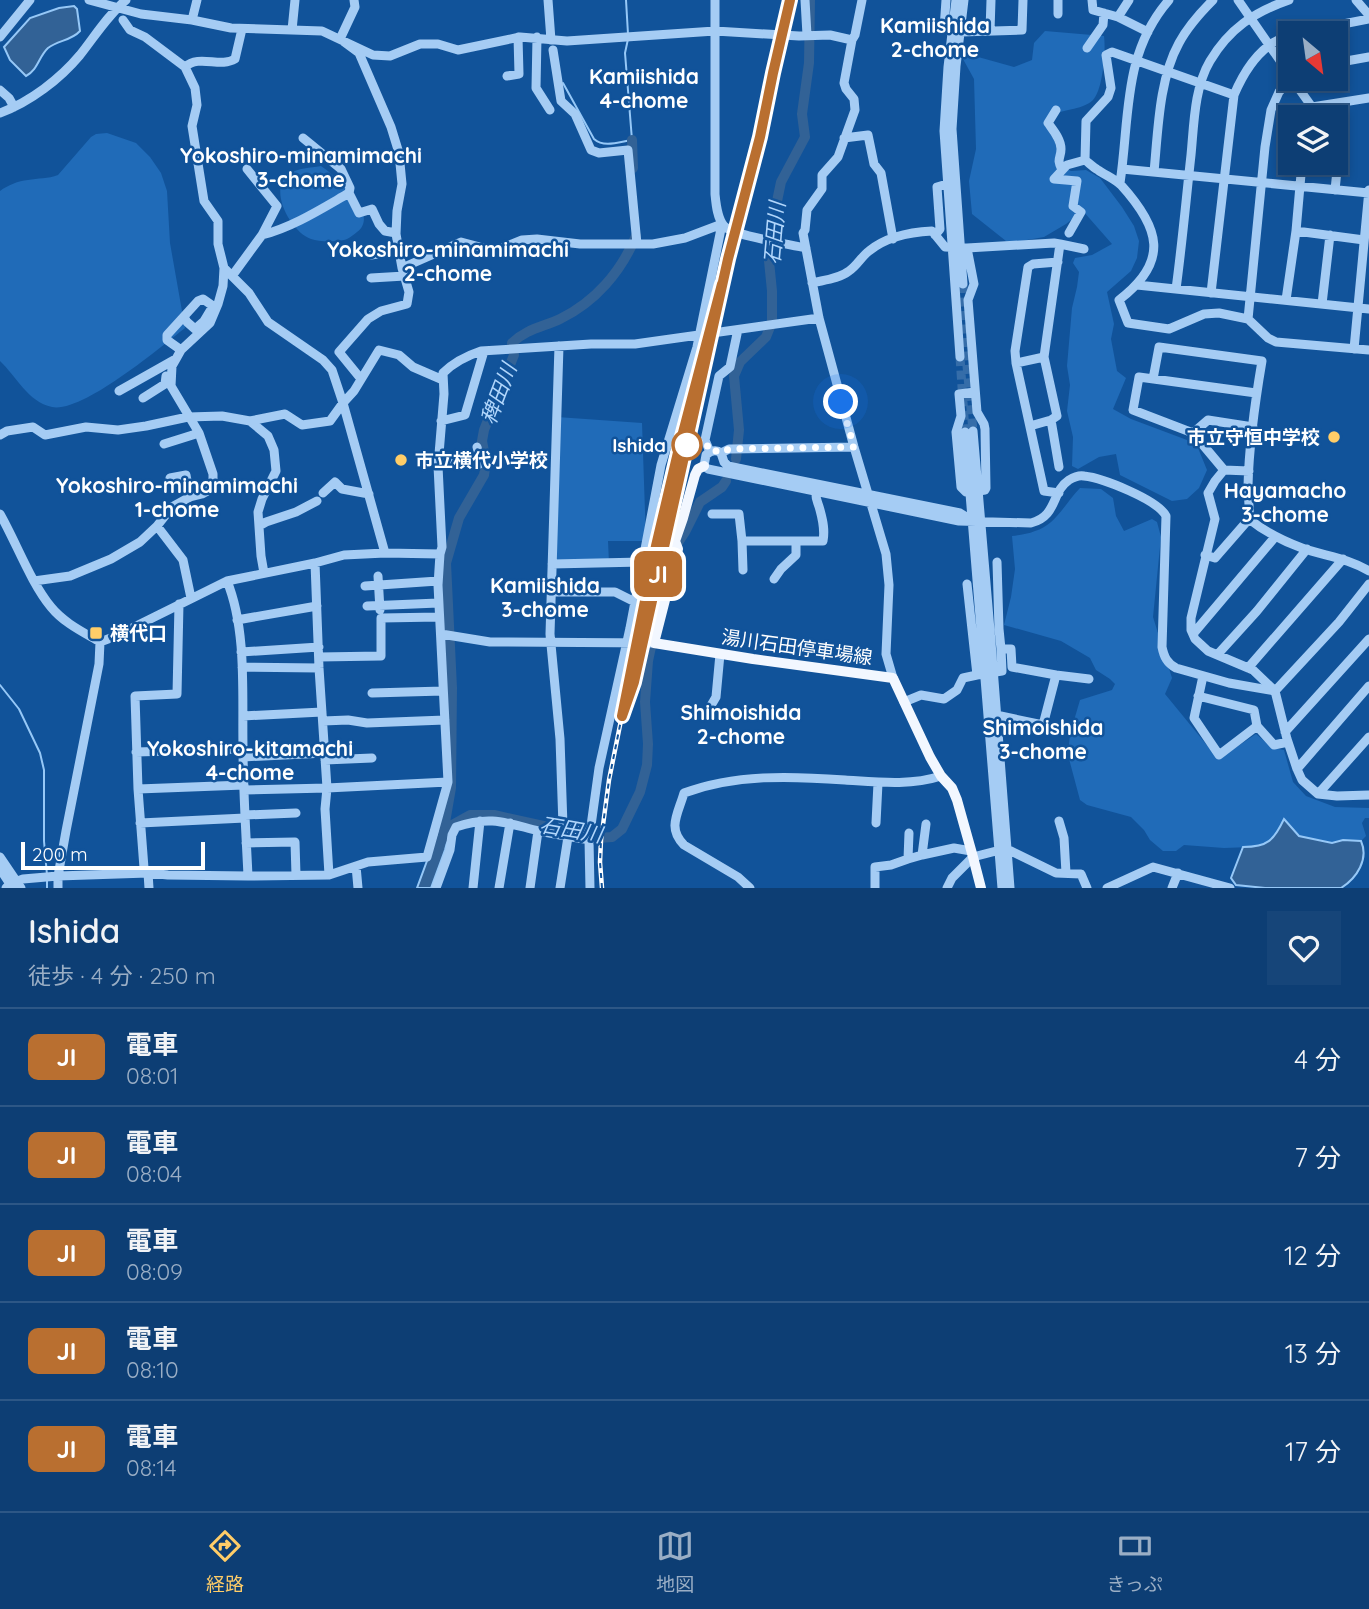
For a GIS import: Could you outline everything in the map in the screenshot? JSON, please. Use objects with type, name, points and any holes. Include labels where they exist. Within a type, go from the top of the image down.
[{"type":"main road","points":[[654,643],[695,475],[698,469],[704,466]]},
{"type":"main road","name":"湯川石田停車場線","points":[[654,643],[893,678],[930,757],[952,788],[981,888]]},
{"type":"street","points":[[0,37],[30,0]]},
{"type":"street","points":[[89,0],[141,14],[242,29],[322,31],[373,55],[390,56],[420,44],[438,44],[458,50],[519,37],[537,37],[552,44],[715,31],[830,35],[852,40]]},
{"type":"street","points":[[192,20],[197,0]]},
{"type":"street","points":[[292,30],[295,0]]},
{"type":"street","points":[[340,39],[355,7],[354,0]]},
{"type":"street","points":[[548,0],[561,101],[575,114],[591,150],[599,153],[628,150],[637,244]]},
{"type":"street","points":[[590,888],[590,837],[599,768],[635,602],[660,465],[700,335],[722,224],[715,194],[715,0]]},
{"type":"street","points":[[804,0],[807,35]]},
{"type":"street","points":[[862,0],[844,83],[854,99],[855,110],[838,157],[822,175],[822,189],[807,211],[803,233],[818,318],[886,554],[889,586],[886,654],[893,678]]},
{"type":"street","points":[[946,0],[944,29],[956,32],[1022,30],[1023,0]]},
{"type":"street","points":[[956,0],[952,130],[963,284]]},
{"type":"street","points":[[964,0],[956,32],[944,122],[947,184],[960,248],[974,284],[968,300],[975,392],[976,412],[985,424],[986,488],[966,492],[961,487],[956,432],[961,416],[959,394],[975,392]]},
{"type":"street","points":[[990,31],[991,0]]},
{"type":"street","points":[[1058,0],[1058,14]]},
{"type":"street","points":[[1092,0],[1093,10],[1118,16],[1148,32]]},
{"type":"street","points":[[1118,16],[1129,0]]},
{"type":"street","points":[[1119,183],[1126,113],[1135,61],[1155,18],[1169,0]]},
{"type":"street","points":[[1154,172],[1167,72],[1185,33],[1213,0]]},
{"type":"street","points":[[1238,0],[1278,58]]},
{"type":"street","points":[[1176,289],[1196,105],[1209,62],[1230,34],[1250,18],[1289,0]]},
{"type":"street","points":[[1348,22],[1369,17],[1356,0]]},
{"type":"street","points":[[0,113],[36,94],[63,72],[106,21],[112,25],[119,24],[123,9]]},
{"type":"street","points":[[119,391],[172,361],[210,323],[223,286],[224,268],[218,244],[218,221],[204,201],[199,178],[191,126],[197,105],[195,88],[185,67],[145,37],[130,30],[123,9]]},
{"type":"street","points":[[1087,48],[1103,25],[1104,13]]},
{"type":"street","points":[[185,67],[198,61],[226,63],[235,59],[242,29]]},
{"type":"street","points":[[507,76],[519,74],[519,37]]},
{"type":"street","points":[[537,37],[536,88],[550,110]]},
{"type":"street","points":[[340,39],[359,53],[400,153],[402,184],[396,233],[409,292],[407,304],[381,311],[368,319],[339,352],[361,379]]},
{"type":"street","points":[[1211,293],[1234,95],[1251,64],[1269,45],[1278,41]]},
{"type":"street","points":[[1085,160],[1086,121],[1108,97],[1111,88],[1106,58],[1108,53],[1112,52],[1234,95]]},
{"type":"street","points":[[1348,61],[1369,57]]},
{"type":"street","points":[[0,90],[14,107]]},
{"type":"street","points":[[1248,319],[1271,110],[1280,91]]},
{"type":"street","points":[[1325,105],[1369,98]]},
{"type":"street","points":[[1335,190],[1344,102]]},
{"type":"street","points":[[1056,110],[1048,123],[1061,145],[1058,163],[1062,170]]},
{"type":"street","points":[[844,138],[868,135],[874,164],[881,173],[893,239]]},
{"type":"street","points":[[303,138],[341,169],[359,213],[372,209],[385,231],[396,233]]},
{"type":"street","points":[[1069,233],[1081,212],[1073,206],[1077,181],[1054,179],[1067,165],[1085,160],[1119,183],[1147,219],[1152,231],[1154,248],[1151,262],[1137,285],[1119,300],[1128,323],[1168,329],[1204,314],[1219,313],[1248,319],[1276,342],[1369,350]]},
{"type":"street","points":[[232,276],[262,235],[277,206],[247,169]]},
{"type":"street","points":[[1122,169],[1369,192],[1365,272],[1354,349]]},
{"type":"street","points":[[1286,300],[1296,231],[1300,175]]},
{"type":"street","points":[[935,235],[940,229],[937,187],[947,184]]},
{"type":"street","points":[[262,235],[312,214],[349,192]]},
{"type":"street","points":[[370,278],[403,272],[454,243],[461,242],[495,251],[530,240],[580,244],[653,244],[685,239],[722,224]]},
{"type":"street","points":[[722,224],[735,232],[806,248]]},
{"type":"street","points":[[812,283],[848,273],[869,251],[913,232],[932,231],[944,247],[1054,243],[1084,248]]},
{"type":"street","points":[[1296,231],[1330,235],[1366,234]]},
{"type":"street","points":[[1322,304],[1330,235]]},
{"type":"street","points":[[1030,426],[1057,416],[1044,357],[1060,244]]},
{"type":"street","points":[[960,248],[960,357]]},
{"type":"street","points":[[371,255],[400,251]]},
{"type":"street","points":[[1058,262],[1033,264],[1028,267],[1015,351],[1044,491],[1059,493]]},
{"type":"street","points":[[224,268],[249,293],[268,322],[328,365],[336,379],[385,553]]},
{"type":"street","points":[[1137,285],[1369,309]]},
{"type":"street","points":[[160,334],[178,318],[183,318],[167,335],[167,340],[181,350]]},
{"type":"street","points":[[13,886],[23,879],[148,873],[168,876],[329,875],[368,862],[427,857],[448,782],[438,603],[442,547],[438,462],[444,394],[443,373],[464,357],[484,351],[635,344],[818,318]]},
{"type":"street","points":[[710,452],[705,440],[719,376],[730,368],[736,331]]},
{"type":"street","points":[[559,346],[551,643],[560,739],[563,826],[590,837]]},
{"type":"street","points":[[1153,379],[1160,347],[1262,361],[1256,393],[1249,471],[1249,519],[1215,558],[1205,555]]},
{"type":"street","points":[[0,435],[7,431],[33,427],[45,435],[86,427],[118,430],[188,417],[222,416],[250,421],[285,414],[302,425],[330,421],[354,391],[379,350],[399,355],[413,367],[443,380]]},
{"type":"street","points":[[441,421],[465,415],[484,351]]},
{"type":"street","points":[[1016,363],[1044,357]]},
{"type":"street","points":[[143,398],[165,384],[172,361]]},
{"type":"street","points":[[34,580],[70,576],[111,559],[140,542],[172,507],[211,489],[213,474],[199,433],[170,386],[172,361]]},
{"type":"street","points":[[1249,471],[1224,470],[1193,433],[1133,410],[1139,377],[1256,393]]},
{"type":"street","points":[[1051,420],[1059,467]]},
{"type":"street","points":[[1193,433],[1208,420],[1253,427]]},
{"type":"street","points":[[250,421],[268,436],[274,450],[276,471],[258,512],[264,573]]},
{"type":"street","points":[[969,431],[985,674],[1010,888]]},
{"type":"street","points":[[164,444],[199,433]]},
{"type":"street","points":[[438,462],[479,464],[477,447]]},
{"type":"street","points":[[854,447],[729,449],[721,453],[710,452],[706,455],[704,466],[708,470],[816,492],[960,513],[977,521],[1031,523],[1049,512],[1062,485],[1068,481],[1079,476],[1104,481],[1154,503],[1164,512],[1167,523],[1162,647],[1169,664],[1229,683],[1275,691]]},
{"type":"street","points":[[721,453],[728,466],[869,498]]},
{"type":"street","points":[[1224,470],[1214,481],[1209,493],[1215,519],[1191,618],[1193,634],[1205,649],[1252,670],[1275,691],[1297,769],[1303,780],[1318,794],[1338,796],[1367,793]]},
{"type":"street","points":[[170,478],[186,475],[190,497]]},
{"type":"street","points":[[259,526],[296,512],[320,497],[335,482],[347,491],[369,494]]},
{"type":"street","points":[[742,541],[823,541],[825,531],[816,492]]},
{"type":"street","points":[[0,514],[50,607],[67,622],[100,642]]},
{"type":"street","points":[[712,514],[739,514],[743,570]]},
{"type":"street","points":[[1249,519],[1275,537],[1307,550],[1355,563],[1369,571]]},
{"type":"street","points":[[157,526],[183,559],[191,598]]},
{"type":"street","points":[[1193,634],[1275,537]]},
{"type":"street","points":[[774,579],[796,555],[796,541]]},
{"type":"street","points":[[1218,654],[1307,550]]},
{"type":"street","points":[[100,642],[228,581],[344,555],[440,554]]},
{"type":"street","points":[[1248,668],[1343,559]]},
{"type":"street","points":[[552,564],[642,562]]},
{"type":"street","points":[[904,702],[920,695],[944,699],[957,690],[963,678],[1002,671],[997,562]]},
{"type":"street","points":[[316,563],[329,875]]},
{"type":"street","points":[[228,581],[235,600],[241,652],[248,876]]},
{"type":"street","points":[[365,586],[379,581],[438,581]]},
{"type":"street","points":[[241,652],[319,652],[381,656],[379,581]]},
{"type":"street","points":[[967,584],[996,715],[1004,849],[1002,888]]},
{"type":"street","points":[[1275,691],[1368,587]]},
{"type":"street","points":[[552,592],[615,593],[635,602]]},
{"type":"street","points":[[366,606],[438,603]]},
{"type":"street","points":[[149,888],[148,873],[144,868],[140,823],[135,696],[177,694],[179,604]]},
{"type":"street","points":[[237,620],[317,606]]},
{"type":"street","points":[[381,618],[439,617]]},
{"type":"street","points":[[441,634],[490,642],[654,643]]},
{"type":"street","points":[[1198,696],[1254,710],[1257,726],[1274,746],[1287,737],[1369,639]]},
{"type":"street","points":[[58,888],[51,877],[99,664],[100,642]]},
{"type":"street","points":[[1001,649],[1011,649],[1012,667],[1089,679]]},
{"type":"street","points":[[709,709],[716,697],[720,654]]},
{"type":"street","points":[[242,667],[319,668]]},
{"type":"street","points":[[996,715],[1043,725],[1056,675]]},
{"type":"street","points":[[1203,676],[1194,718],[1219,755],[1257,726]]},
{"type":"street","points":[[1297,769],[1369,687]]},
{"type":"street","points":[[372,693],[443,691]]},
{"type":"street","points":[[243,716],[323,717],[368,723],[445,720]]},
{"type":"street","points":[[1318,794],[1369,737]]},
{"type":"street","points":[[136,752],[372,758]]},
{"type":"street","points":[[750,888],[738,877],[684,845],[678,838],[674,828],[684,793],[706,785],[755,778],[878,783],[941,776]]},
{"type":"street","points":[[138,789],[327,788],[448,782]]},
{"type":"street","points":[[876,823],[878,783]]},
{"type":"street","points":[[140,823],[296,813]]},
{"type":"street","points":[[436,888],[456,827],[471,821],[500,821],[568,837],[590,837]]},
{"type":"street","points":[[473,888],[480,821]]},
{"type":"street","points":[[1059,821],[1064,838],[1066,873]]},
{"type":"street","points":[[499,888],[510,823]]},
{"type":"street","points":[[922,855],[926,824]]},
{"type":"street","points":[[530,888],[538,831]]},
{"type":"street","points":[[908,859],[909,833]]},
{"type":"street","points":[[433,834],[452,835]]},
{"type":"street","points":[[560,888],[568,837]]},
{"type":"street","points":[[246,843],[295,842],[296,876]]},
{"type":"street","points":[[875,888],[875,867],[954,848],[972,854],[1004,849],[1056,873],[1081,874],[1084,887]]},
{"type":"street","points":[[947,888],[972,854]]},
{"type":"street","points":[[0,857],[13,886]]},
{"type":"street","points":[[356,866],[358,888]]},
{"type":"street","points":[[1107,888],[1153,867],[1178,873],[1198,884],[1230,888]]},
{"type":"street","points":[[0,869],[13,886]]},
{"type":"street","points":[[1172,888],[1178,873]]},
{"type":"shaded area","points":[[74,6],[77,9],[80,31],[48,48],[26,76],[10,60],[4,47],[30,18]]},
{"type":"shaded area","points":[[1045,31],[1104,36],[1101,79],[1093,100],[1083,106],[1059,112],[1044,123],[1055,142],[1061,166],[1071,171],[1086,170],[1100,178],[1134,226],[1139,241],[1137,258],[1131,271],[1107,292],[1114,324],[1111,339],[1117,371],[1126,378],[1113,409],[1131,419],[1187,440],[1198,448],[1207,470],[1199,488],[1187,499],[1172,501],[1120,475],[1116,454],[1099,457],[1078,469],[1072,466],[1073,437],[1067,411],[1070,385],[1067,366],[1072,308],[1079,272],[1073,263],[1075,258],[1092,255],[1112,244],[1083,211],[1044,237],[1021,241],[1006,241],[972,214],[969,181],[976,149],[974,79],[963,59],[971,55],[1014,67],[1032,60],[1034,43]]},
{"type":"shaded area","points":[[107,133],[136,143],[161,173],[167,191],[170,243],[185,328],[101,390],[66,406],[52,407],[29,394],[0,361],[0,191],[21,181],[58,175],[91,137]]},
{"type":"shaded area","points":[[321,166],[354,196],[364,216],[363,224],[357,232],[346,239],[311,239],[296,228],[284,210],[280,190],[283,181],[296,170]]},
{"type":"shaded area","points":[[557,417],[642,423],[646,541],[608,541],[609,563],[552,564]]},
{"type":"shaded area","points":[[1080,488],[1101,489],[1113,498],[1116,516],[1124,531],[1152,519],[1157,522],[1161,537],[1153,617],[1172,678],[1165,694],[1220,758],[1256,734],[1273,748],[1284,750],[1293,782],[1306,796],[1335,807],[1369,808],[1369,818],[1365,818],[1362,823],[1366,836],[1361,841],[1343,840],[1332,843],[1298,836],[1284,819],[1274,838],[1265,844],[1224,848],[1184,845],[1176,851],[1163,851],[1131,817],[1087,805],[1080,800],[1068,755],[1070,734],[1080,700],[1112,690],[1115,684],[1096,670],[1090,658],[1061,641],[1004,625],[1015,569],[1012,536],[1032,532],[1049,524]]},
{"type":"shaded area","points":[[1284,819],[1299,836],[1332,843],[1343,840],[1361,841],[1364,855],[1352,879],[1341,888],[1265,888],[1236,885],[1231,878],[1243,847],[1259,846],[1269,841]]},
{"type":"shaded area","points":[[442,828],[450,831],[431,888],[417,888],[438,831]]},
{"type":"waterway","points":[[626,0],[628,34]]},
{"type":"waterway","name":"石田川","points":[[736,459],[739,430],[734,376],[740,362],[766,337],[772,322],[768,251],[771,230],[781,182],[805,137],[802,114],[809,63],[810,0]]},
{"type":"waterway","name":"稗田川","points":[[563,83],[594,139],[607,144],[632,140],[625,53],[628,39]]},
{"type":"waterway","name":"稗田川","points":[[632,140],[633,168]]},
{"type":"waterway","name":"稗田川","points":[[442,840],[451,788],[452,688],[446,563],[459,518],[484,475],[484,430],[514,355],[512,343],[529,331],[560,319],[585,304],[615,274],[636,236]]},
{"type":"waterway","name":"石田川","points":[[675,547],[700,502],[722,487],[726,481]]},
{"type":"waterway","name":"石田川","points":[[448,829],[470,815],[494,815],[598,838],[612,837],[622,829],[640,792],[647,765],[645,702],[648,661],[654,633]]},
{"type":"waterway","points":[[0,685],[19,709],[40,753],[44,770],[47,875]]},
{"type":"waterway","points":[[47,881],[47,888]]},
{"type":"tunnel","points":[[963,284],[973,431]]},
{"type":"tunnel","points":[[960,357],[965,432]]},
{"type":"railway","points":[[602,888],[601,840],[609,780],[656,546],[760,137],[790,0]]},
{"type":"train","name":"JI","points":[[722,284],[656,546],[622,716],[634,682],[728,259],[760,137],[790,0]]},
{"type":"place","name":"市立守恒中学校","points":[[1334,437]]},
{"type":"place","name":"Ishida","points":[[687,445]]},
{"type":"place","name":"市立横代小学校","points":[[401,460]]},
{"type":"place","name":"横代口","points":[[96,633]]},
{"type":"district","name":"Kamiishida 2-chome","points":[[935,38]]},
{"type":"district","name":"Kamiishida 4-chome","points":[[644,89]]},
{"type":"district","name":"Yokoshiro-minamimachi 3-chome","points":[[301,168]]},
{"type":"district","name":"Yokoshiro-minamimachi 2-chome","points":[[448,262]]},
{"type":"district","name":"Yokoshiro-minamimachi 1-chome","points":[[177,498]]},
{"type":"district","name":"Hayamacho 3-chome","points":[[1285,503]]},
{"type":"district","name":"Kamiishida 3-chome","points":[[545,598]]},
{"type":"district","name":"Shimoishida 2-chome","points":[[741,725]]},
{"type":"district","name":"Shimoishida 3-chome","points":[[1043,740]]},
{"type":"district","name":"Yokoshiro-kitamachi 4-chome","points":[[250,761]]},
{"type":"route","points":[[687,445],[705,440],[710,452],[721,453],[729,449],[854,447],[841,402]]}]
